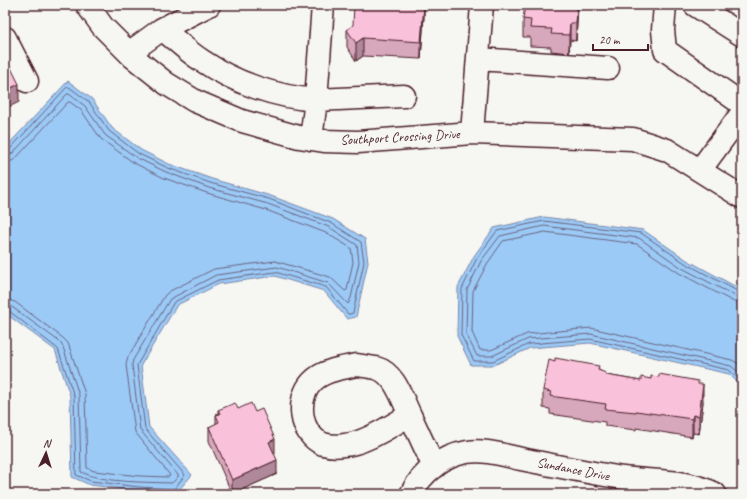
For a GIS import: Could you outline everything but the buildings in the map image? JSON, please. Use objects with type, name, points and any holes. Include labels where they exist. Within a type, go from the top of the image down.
[{"type":"street","name":"Southport Crossing Drive","points":[[86,5],[103,27],[129,53],[167,84],[196,101],[242,121],[310,139],[358,142],[472,133],[633,139],[667,150],[742,197]]},
{"type":"street","points":[[129,53],[162,29],[208,5]]},
{"type":"street","points":[[310,139],[316,100],[323,5]]},
{"type":"street","points":[[472,133],[482,5]]},
{"type":"street","points":[[665,5],[663,30],[665,50],[742,104]]},
{"type":"street","points":[[695,5],[742,35]]},
{"type":"street","points":[[162,29],[201,60],[226,75],[278,95],[297,99],[316,100],[404,96]]},
{"type":"street","points":[[5,38],[27,81]]},
{"type":"street","points":[[478,59],[608,68]]},
{"type":"street","points":[[700,170],[742,113]]},
{"type":"street","points":[[410,415],[363,440],[348,445],[334,446],[324,444],[309,432],[302,415],[302,401],[304,394],[313,381],[330,372],[347,366],[367,366],[377,368],[385,373],[395,383],[410,415],[434,467]]},
{"type":"street","name":"Sundance Drive","points":[[411,494],[420,480],[434,467],[453,456],[480,451],[613,477],[680,482],[700,486],[715,494]]},
{"type":"water","points":[[68,81],[92,99],[112,128],[141,150],[169,164],[212,179],[271,196],[333,219],[365,239],[368,262],[356,317],[347,319],[324,291],[275,276],[219,284],[177,305],[141,365],[149,427],[192,475],[177,492],[139,491],[90,485],[72,477],[70,396],[55,350],[5,313],[5,148]]},
{"type":"water","points":[[544,217],[643,230],[687,260],[742,290],[742,387],[729,374],[590,343],[530,348],[494,365],[471,365],[457,336],[458,287],[474,256],[494,228]]}]
